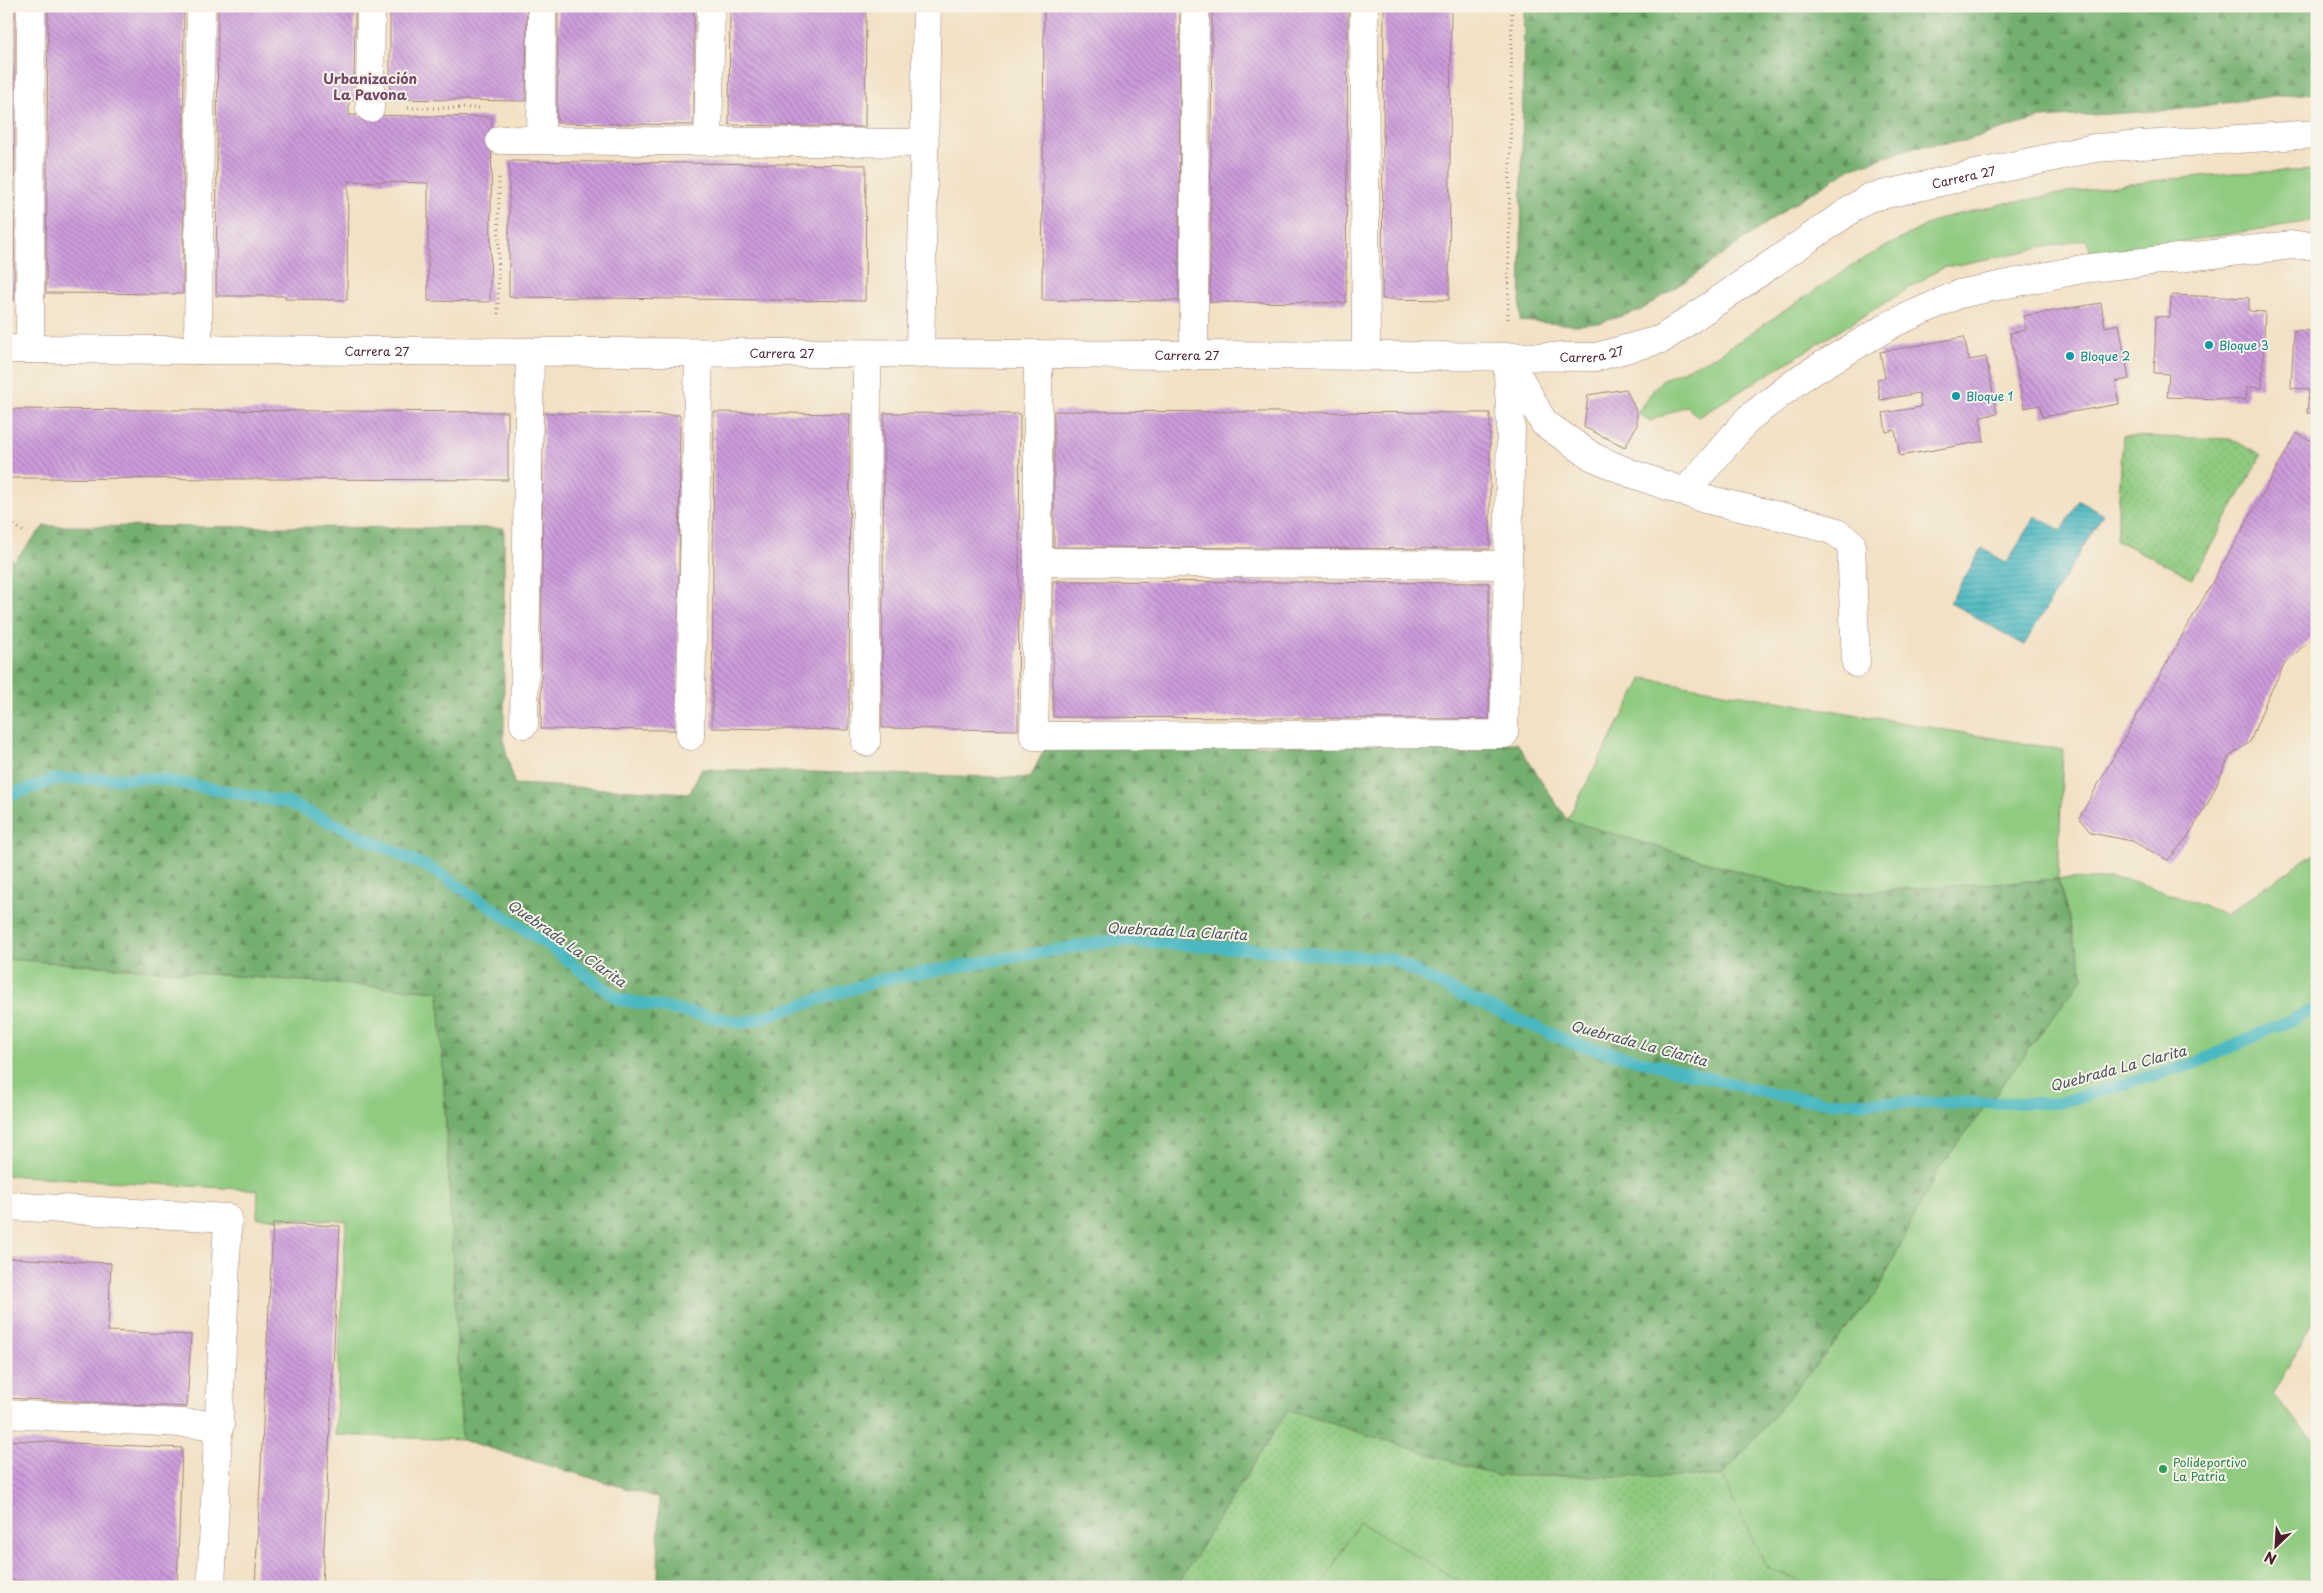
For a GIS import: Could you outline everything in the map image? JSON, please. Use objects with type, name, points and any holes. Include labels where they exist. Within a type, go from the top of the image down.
[{"type":"street","points":[[18,349],[31,6]]},
{"type":"street","points":[[198,350],[201,6]]},
{"type":"street","points":[[370,108],[371,6]]},
{"type":"street","points":[[541,140],[542,6]]},
{"type":"street","points":[[708,142],[711,6]]},
{"type":"street","points":[[920,354],[927,6]]},
{"type":"street","points":[[1194,356],[1196,6]]},
{"type":"street","points":[[1364,6],[1366,357]]},
{"type":"street","name":"Carrera 27","points":[[18,349],[1596,357],[1662,339],[1868,198],[2094,148],[2317,134]]},
{"type":"street","points":[[500,140],[925,143]]},
{"type":"street","points":[[1685,492],[1749,418],[1801,378],[1894,323],[1959,294],[2082,269],[2292,245],[2317,245]]},
{"type":"street","points":[[524,724],[530,352]]},
{"type":"street","points":[[690,736],[699,353]]},
{"type":"street","points":[[866,742],[867,354]]},
{"type":"street","points":[[1038,354],[1038,562],[1034,736],[1504,734],[1511,427],[1507,357]]},
{"type":"street","points":[[1507,357],[1544,423],[1593,457],[1630,473],[1705,499],[1810,523],[1834,531],[1851,543],[1856,663]]},
{"type":"street","points":[[1038,562],[1508,565]]},
{"type":"street","points":[[6,1206],[228,1218],[220,1425],[211,1587]]},
{"type":"street","points":[[6,1414],[220,1425]]},
{"type":"path","points":[[1507,357],[1512,6]]},
{"type":"path","points":[[370,108],[484,108]]},
{"type":"path","points":[[498,352],[500,140]]},
{"type":"path","points":[[6,519],[24,532]]},
{"type":"green space","points":[[1524,6],[2317,6],[2317,93],[2273,96],[2175,110],[2041,118],[1964,141],[1914,147],[1850,169],[1796,202],[1693,276],[1641,310],[1599,323],[1577,325],[1520,321]]},
{"type":"green space","points":[[2317,170],[2317,220],[2092,256],[2086,239],[1942,268],[1698,417],[1686,406],[1650,421],[1637,413],[1662,380],[1719,354],[1861,260],[1938,219],[2006,203],[2152,181],[2233,173]]},
{"type":"green space","points":[[2123,436],[2232,439],[2261,456],[2193,578],[2116,540]]},
{"type":"green space","points":[[44,526],[504,528],[504,743],[514,784],[690,793],[701,769],[1030,778],[1045,748],[1517,743],[1567,820],[1818,895],[2058,879],[2084,976],[1937,1171],[1876,1294],[1722,1477],[1498,1476],[1288,1410],[1176,1587],[658,1587],[659,1498],[462,1440],[439,991],[6,959],[6,556],[14,561]]},
{"type":"green space","points":[[1643,678],[2063,750],[2058,879],[1818,895],[1567,820]]},
{"type":"green space","points":[[2317,851],[2317,1315],[2272,1395],[2317,1443],[2317,1587],[1812,1587],[1765,1565],[1722,1477],[1876,1294],[1937,1171],[2084,976],[2058,879],[2127,879],[2226,914]]},
{"type":"green space","points":[[6,959],[439,991],[462,1440],[335,1435],[346,1221],[257,1218],[258,1190],[6,1175]]},
{"type":"green space","points":[[1288,1410],[1498,1476],[1722,1477],[1765,1565],[1812,1587],[1469,1587],[1359,1522],[1320,1587],[1176,1587]]},
{"type":"green space","points":[[1359,1522],[1469,1587],[1320,1587]]},
{"type":"water","points":[[2079,500],[2103,514],[2024,645],[1950,602],[1982,548],[2007,563],[2035,516],[2062,531]]},
{"type":"building","points":[[6,6],[15,6],[14,300],[6,300]]},
{"type":"building","points":[[48,6],[184,6],[183,294],[46,293]]},
{"type":"building","points":[[218,6],[355,6],[354,100],[349,100],[349,115],[492,117],[490,302],[428,301],[428,183],[348,181],[347,300],[285,299],[286,296],[216,296]]},
{"type":"building","points":[[390,6],[527,6],[526,101],[390,99]]},
{"type":"building","points":[[558,6],[694,6],[694,125],[557,123]]},
{"type":"building","points":[[730,6],[866,6],[865,127],[729,125]]},
{"type":"building","points":[[1044,6],[1180,6],[1179,301],[1042,300]]},
{"type":"building","points":[[1212,6],[1348,6],[1346,303],[1210,302]]},
{"type":"building","points":[[1384,6],[1451,6],[1449,300],[1382,299]]},
{"type":"building","points":[[509,161],[866,165],[865,301],[509,297]]},
{"type":"building","name":"Bloque 3","points":[[2171,295],[2249,298],[2249,311],[2265,312],[2262,388],[2247,387],[2246,400],[2167,397],[2169,374],[2154,373],[2156,316],[2170,317]]},
{"type":"building","name":"Bloque 2","points":[[2101,303],[2105,327],[2119,324],[2129,379],[2115,382],[2119,404],[2042,417],[2040,405],[2024,408],[2010,333],[2026,330],[2023,316]]},
{"type":"building","points":[[2313,307],[2317,307],[2317,413],[2307,413],[2309,389],[2291,388],[2294,330],[2312,331]]},
{"type":"building","name":"Bloque 1","points":[[1964,337],[1969,360],[1986,357],[1997,414],[1980,417],[1984,441],[1900,456],[1895,430],[1886,432],[1883,413],[1921,407],[1919,393],[1880,400],[1877,379],[1885,378],[1880,352]]},
{"type":"building","points":[[1626,389],[1637,413],[1637,425],[1625,447],[1584,427],[1588,395]]},
{"type":"building","points":[[6,409],[508,412],[508,480],[6,478]]},
{"type":"building","points":[[1054,411],[1490,413],[1490,549],[1054,547]]},
{"type":"building","points":[[714,412],[850,414],[849,730],[712,728]]},
{"type":"building","points":[[543,413],[680,415],[678,730],[541,729]]},
{"type":"building","points":[[884,413],[1020,414],[1018,730],[882,728]]},
{"type":"building","points":[[2297,433],[2317,444],[2317,630],[2308,642],[2285,663],[2267,699],[2250,742],[2229,757],[2208,803],[2187,838],[2168,860],[2132,841],[2091,833],[2079,818]]},
{"type":"building","points":[[1053,581],[1489,583],[1489,719],[1053,717]]},
{"type":"building","points":[[273,1223],[340,1226],[322,1587],[255,1587]]},
{"type":"building","points":[[6,1258],[111,1263],[108,1331],[191,1335],[187,1407],[6,1398]]},
{"type":"building","points":[[6,1440],[182,1448],[177,1587],[6,1580]]},
{"type":"waterway","name":"Quebrada La Clarita","points":[[6,797],[55,779],[154,778],[289,803],[434,870],[545,943],[618,999],[744,1023],[880,980],[1113,940],[1392,959],[1457,993],[1572,1043],[1771,1094],[1827,1102],[2059,1103],[2193,1064],[2317,1008]]},
{"type":"place","name":"Bloque 3","points":[[2209,345]]},
{"type":"place","name":"Bloque 2","points":[[2070,356]]},
{"type":"place","name":"Bloque 1","points":[[1956,396]]},
{"type":"place","name":"Polideportivo La Patria","points":[[2163,1469]]},
{"type":"district","name":"Urbanización La Pavona","points":[[370,86]]}]
